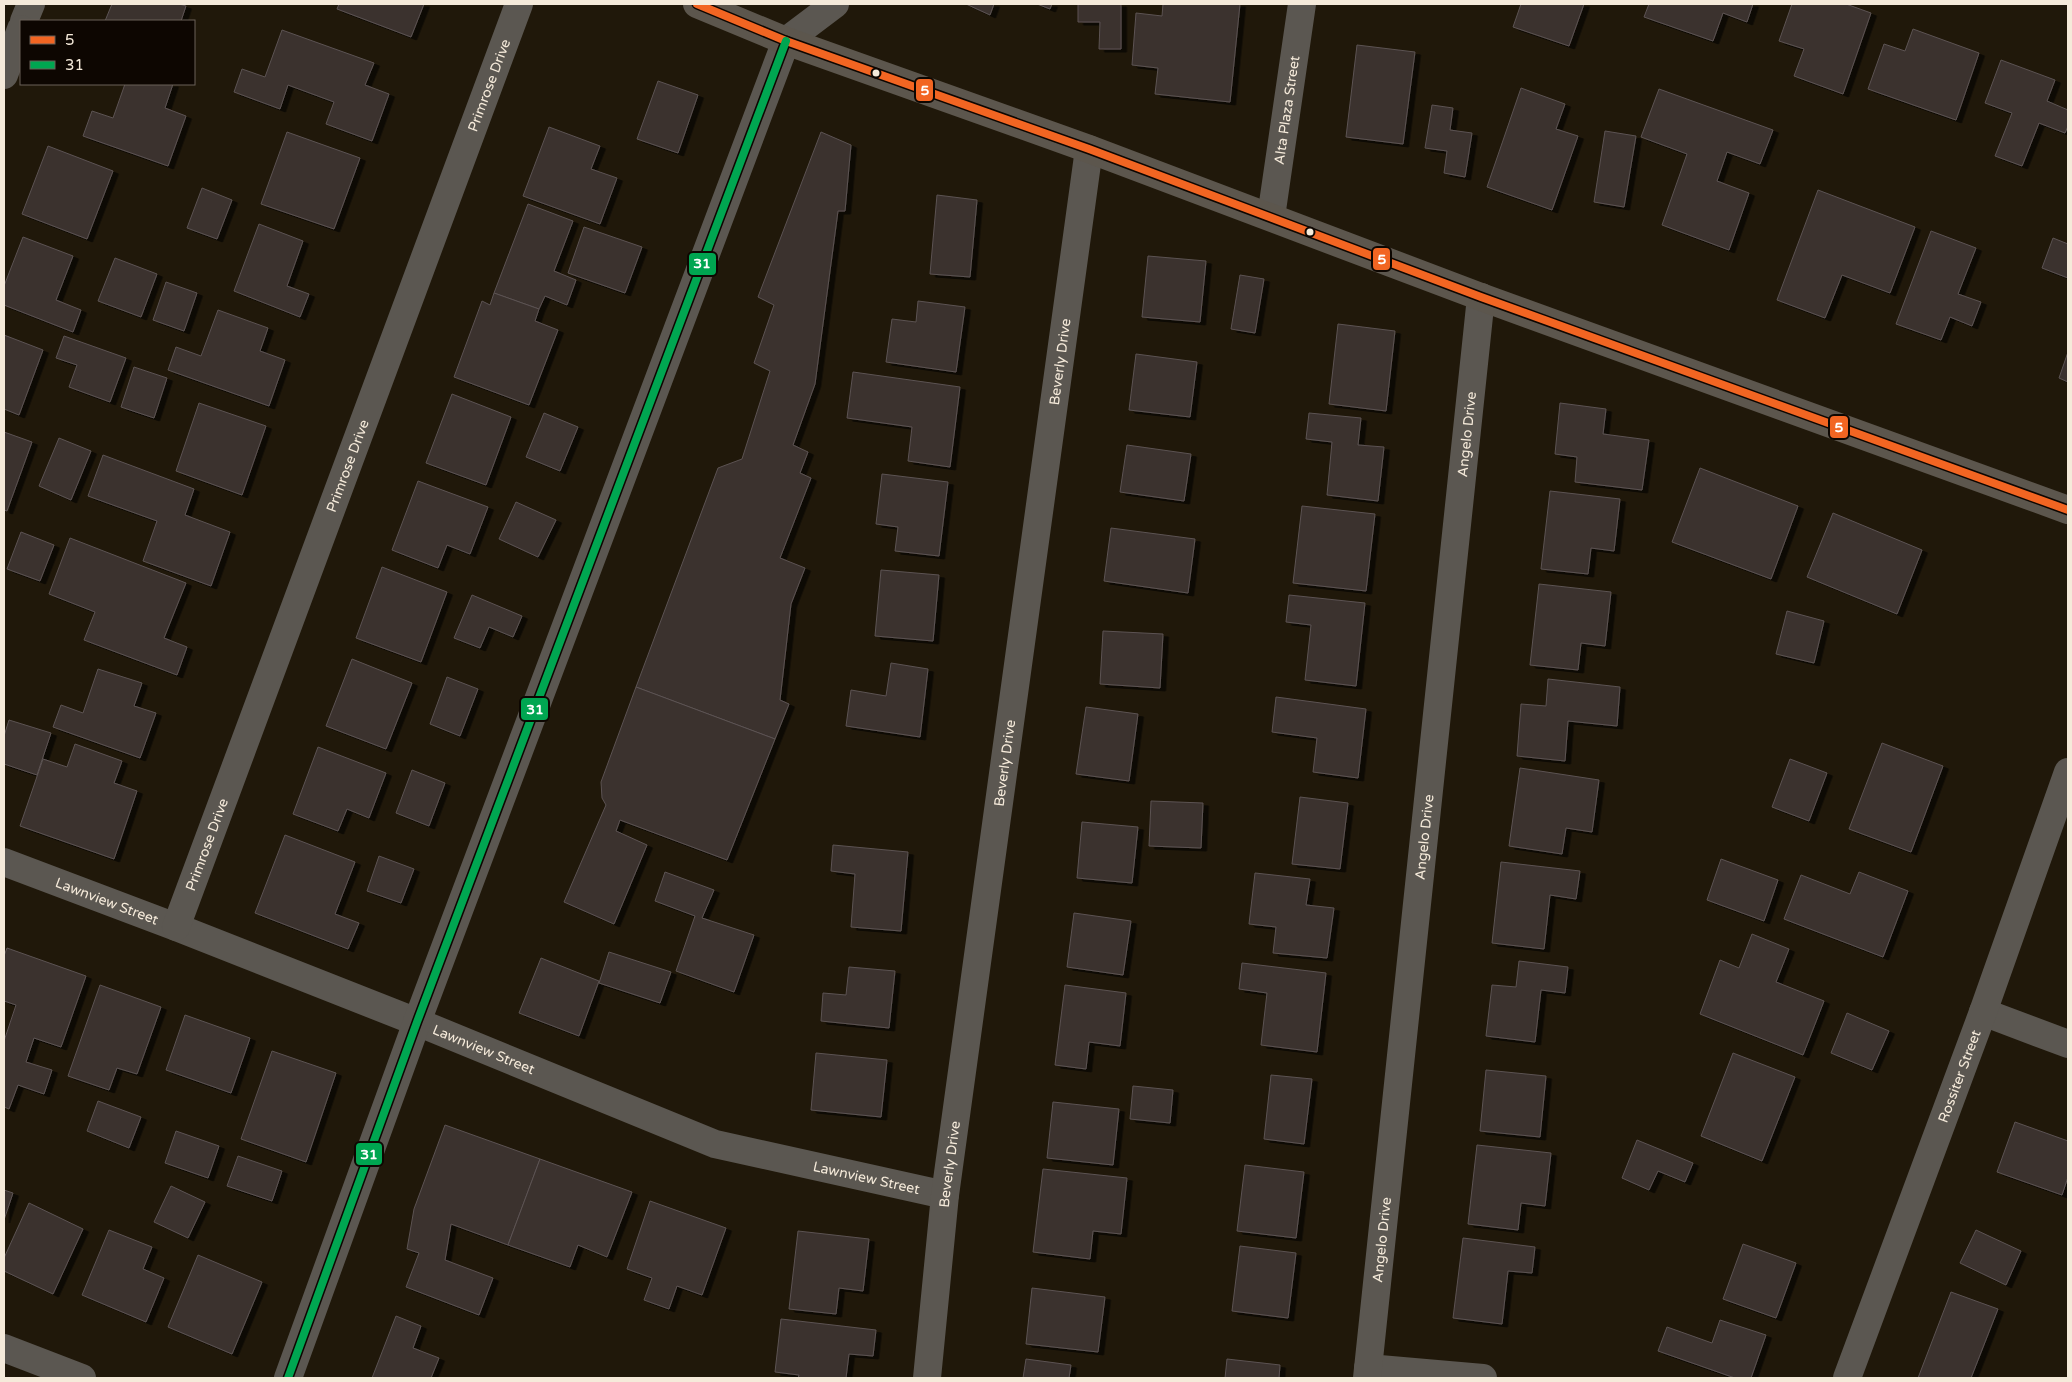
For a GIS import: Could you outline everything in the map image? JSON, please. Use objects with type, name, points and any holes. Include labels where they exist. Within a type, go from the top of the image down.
[{"type":"main road","points":[[697,4],[786,41],[1089,149],[1481,297],[2068,510]]},
{"type":"street","points":[[24,20],[31,4]]},
{"type":"street","name":"Primrose Drive","points":[[176,927],[519,4]]},
{"type":"street","points":[[288,1378],[417,1022],[786,41],[835,4]]},
{"type":"street","name":"Alta Plaza Street","points":[[1271,217],[1302,4]]},
{"type":"street","points":[[4,75],[20,32]]},
{"type":"street","name":"Beverly Drive","points":[[926,1378],[944,1195],[1089,149]]},
{"type":"street","name":"Angelo Drive","points":[[1367,1373],[1481,297]]},
{"type":"street","name":"Rossiter Street","points":[[1847,1378],[1983,1012],[2068,772]]},
{"type":"street","name":"Lawnview Street","points":[[4,862],[176,927],[417,1022],[715,1144],[944,1195]]},
{"type":"street","points":[[1983,1012],[2068,1044]]},
{"type":"street","points":[[4,1348],[82,1378]]},
{"type":"street","points":[[1367,1373],[1483,1378]]},
{"type":"building","points":[[112,4],[179,4],[186,6],[181,20],[105,20]]},
{"type":"building","points":[[339,4],[424,4],[411,37],[337,9]]},
{"type":"building","points":[[966,4],[994,4],[990,15]]},
{"type":"building","points":[[1037,4],[1052,4],[1050,9]]},
{"type":"building","points":[[1078,4],[1121,4],[1121,49],[1099,49],[1100,22],[1078,22]]},
{"type":"building","points":[[1163,4],[1240,4],[1230,102],[1155,94],[1158,68],[1132,65],[1136,13],[1162,16]]},
{"type":"building","points":[[1521,4],[1584,4],[1569,46],[1513,27]]},
{"type":"building","points":[[1649,4],[1753,4],[1747,22],[1723,13],[1713,41],[1644,17]]},
{"type":"building","points":[[1792,4],[1846,4],[1871,13],[1843,94],[1794,76],[1804,49],[1779,41]]},
{"type":"building","points":[[1913,29],[1979,53],[1956,120],[1868,89],[1884,44],[1905,51]]},
{"type":"building","points":[[282,30],[374,63],[365,85],[389,94],[372,141],[326,124],[334,102],[288,85],[280,109],[234,92],[242,69],[265,77]]},
{"type":"building","points":[[1357,45],[1415,52],[1403,144],[1346,137]]},
{"type":"building","points":[[2001,60],[2055,80],[2047,101],[2068,110],[2068,126],[2065,133],[2039,123],[2022,166],[1995,156],[2012,113],[1985,103]]},
{"type":"building","points":[[658,81],[698,95],[678,153],[637,139]]},
{"type":"building","points":[[125,85],[173,85],[165,108],[186,116],[168,166],[83,136],[92,111],[113,118]]},
{"type":"building","points":[[1521,88],[1565,104],[1556,129],[1578,136],[1552,210],[1487,187]]},
{"type":"building","points":[[1659,89],[1773,130],[1760,164],[1727,152],[1717,181],[1749,193],[1729,250],[1662,225],[1687,154],[1641,137]]},
{"type":"building","points":[[1432,105],[1453,108],[1450,130],[1472,133],[1465,177],[1444,173],[1447,151],[1425,148]]},
{"type":"building","points":[[549,127],[600,146],[591,169],[617,178],[600,224],[523,196]]},
{"type":"building","points":[[1605,131],[1636,136],[1624,207],[1594,202]]},
{"type":"building","points":[[287,132],[360,158],[334,229],[261,204]]},
{"type":"building","points":[[821,132],[851,145],[845,211],[838,211],[815,384],[793,445],[808,452],[800,473],[811,478],[780,558],[805,568],[791,604],[780,700],[789,704],[775,739],[636,687],[718,468],[742,459],[770,371],[754,363],[774,305],[758,297]]},
{"type":"building","points":[[48,146],[113,171],[87,239],[22,214]]},
{"type":"building","points":[[202,188],[232,200],[217,239],[187,228]]},
{"type":"building","points":[[1818,190],[1915,227],[1890,293],[1842,275],[1825,318],[1777,300]]},
{"type":"building","points":[[937,195],[977,200],[970,277],[930,274]]},
{"type":"building","points":[[528,204],[573,221],[554,271],[576,280],[567,305],[545,296],[539,309],[494,293]]},
{"type":"building","points":[[259,224],[303,241],[287,286],[309,294],[300,317],[234,291]]},
{"type":"building","points":[[584,227],[642,247],[625,293],[568,273]]},
{"type":"building","points":[[1931,231],[1976,248],[1958,294],[1981,302],[1972,326],[1950,317],[1941,340],[1896,324]]},
{"type":"building","points":[[23,237],[73,256],[56,300],[81,310],[73,332],[4,305],[4,286]]},
{"type":"building","points":[[2053,238],[2068,244],[2068,278],[2042,268]]},
{"type":"building","points":[[1148,256],[1206,261],[1200,322],[1142,317]]},
{"type":"building","points":[[115,258],[157,274],[141,317],[98,301]]},
{"type":"building","points":[[1240,275],[1264,279],[1255,333],[1231,329]]},
{"type":"building","points":[[166,282],[197,293],[184,331],[153,320]]},
{"type":"building","points":[[494,293],[539,309],[535,321],[558,330],[529,405],[454,377],[482,301],[490,305]]},
{"type":"building","points":[[918,301],[965,307],[956,372],[886,362],[892,319],[916,322]]},
{"type":"building","points":[[218,310],[268,328],[260,351],[285,360],[269,406],[168,370],[176,347],[201,356]]},
{"type":"building","points":[[1338,324],[1395,331],[1386,411],[1329,404]]},
{"type":"building","points":[[4,335],[43,350],[19,415],[4,409]]},
{"type":"building","points":[[64,336],[126,358],[110,402],[69,387],[77,365],[56,358]]},
{"type":"building","points":[[2068,352],[2068,382],[2059,378]]},
{"type":"building","points":[[1136,354],[1197,362],[1190,417],[1129,410]]},
{"type":"building","points":[[134,367],[167,378],[154,418],[121,407]]},
{"type":"building","points":[[853,372],[960,387],[950,467],[908,461],[912,427],[847,418]]},
{"type":"building","points":[[452,394],[511,417],[486,485],[426,463]]},
{"type":"building","points":[[199,403],[266,426],[242,495],[176,471]]},
{"type":"building","points":[[1560,403],[1606,409],[1603,434],[1649,440],[1642,490],[1575,482],[1577,457],[1555,454]]},
{"type":"building","points":[[544,413],[578,427],[560,471],[526,457]]},
{"type":"building","points":[[1309,413],[1361,418],[1358,445],[1384,447],[1378,501],[1327,495],[1332,442],[1306,439]]},
{"type":"building","points":[[4,432],[32,442],[7,511],[4,510]]},
{"type":"building","points":[[59,438],[91,451],[71,500],[39,486]]},
{"type":"building","points":[[1127,445],[1191,454],[1184,501],[1120,492]]},
{"type":"building","points":[[103,455],[194,489],[185,515],[230,532],[211,586],[143,561],[157,521],[88,496]]},
{"type":"building","points":[[1700,468],[1798,506],[1771,579],[1672,542]]},
{"type":"building","points":[[882,474],[948,482],[939,556],[895,551],[898,527],[876,524]]},
{"type":"building","points":[[418,481],[488,507],[470,554],[447,545],[438,568],[392,550]]},
{"type":"building","points":[[1550,491],[1620,499],[1614,551],[1591,548],[1588,574],[1541,569]]},
{"type":"building","points":[[516,502],[556,520],[538,557],[499,539]]},
{"type":"building","points":[[1302,506],[1375,514],[1366,591],[1293,583]]},
{"type":"building","points":[[1833,513],[1922,550],[1897,614],[1807,577]]},
{"type":"building","points":[[1111,528],[1195,539],[1188,593],[1104,581]]},
{"type":"building","points":[[21,532],[54,545],[40,581],[7,569]]},
{"type":"building","points":[[70,538],[186,583],[164,638],[187,647],[177,675],[84,640],[95,612],[49,594]]},
{"type":"building","points":[[382,567],[447,592],[421,662],[356,638]]},
{"type":"building","points":[[881,570],[939,575],[933,641],[875,636]]},
{"type":"building","points":[[1539,584],[1611,592],[1605,646],[1581,643],[1578,670],[1530,665]]},
{"type":"building","points":[[472,595],[522,616],[513,637],[489,627],[480,648],[454,638]]},
{"type":"building","points":[[1289,595],[1365,603],[1356,686],[1305,680],[1311,625],[1286,622]]},
{"type":"building","points":[[1787,611],[1824,621],[1814,663],[1776,654]]},
{"type":"building","points":[[1103,631],[1163,634],[1160,688],[1100,684]]},
{"type":"building","points":[[352,659],[412,683],[386,749],[326,726]]},
{"type":"building","points":[[891,663],[928,669],[920,737],[846,726],[851,690],[886,696]]},
{"type":"building","points":[[98,669],[142,683],[134,706],[156,713],[140,758],[53,727],[61,705],[83,713]]},
{"type":"building","points":[[447,677],[478,689],[460,736],[430,724]]},
{"type":"building","points":[[1548,679],[1620,687],[1617,726],[1568,721],[1565,761],[1517,756],[1521,704],[1546,706]]},
{"type":"building","points":[[636,687],[775,739],[727,860],[620,820],[616,831],[647,845],[614,924],[564,902],[606,805],[602,798],[601,782]]},
{"type":"building","points":[[1276,697],[1366,709],[1358,778],[1313,772],[1317,738],[1272,732]]},
{"type":"building","points":[[1086,707],[1138,714],[1129,781],[1076,774]]},
{"type":"building","points":[[9,720],[51,733],[37,775],[4,764],[4,736]]},
{"type":"building","points":[[1882,743],[1943,766],[1911,852],[1849,829]]},
{"type":"building","points":[[75,744],[122,761],[114,783],[137,791],[114,859],[20,826],[43,759],[67,767]]},
{"type":"building","points":[[318,747],[386,773],[369,818],[347,809],[338,831],[293,814]]},
{"type":"building","points":[[1790,759],[1827,773],[1809,821],[1772,807]]},
{"type":"building","points":[[1520,768],[1599,780],[1592,832],[1566,828],[1562,854],[1509,846]]},
{"type":"building","points":[[412,770],[445,783],[429,826],[396,813]]},
{"type":"building","points":[[1300,797],[1348,803],[1340,869],[1292,864]]},
{"type":"building","points":[[1151,801],[1203,803],[1201,848],[1149,846]]},
{"type":"building","points":[[1082,822],[1138,827],[1132,883],[1077,878]]},
{"type":"building","points":[[285,835],[355,862],[335,914],[359,923],[348,949],[255,913]]},
{"type":"building","points":[[833,845],[908,852],[901,931],[851,927],[855,874],[831,871]]},
{"type":"building","points":[[379,856],[414,869],[401,903],[367,891]]},
{"type":"building","points":[[1721,859],[1778,880],[1764,921],[1707,900]]},
{"type":"building","points":[[1501,862],[1580,871],[1576,899],[1550,895],[1544,949],[1492,943]]},
{"type":"building","points":[[665,872],[714,890],[702,918],[754,935],[734,992],[676,971],[695,916],[655,901]]},
{"type":"building","points":[[1859,872],[1908,891],[1883,957],[1784,919],[1801,875],[1850,894]]},
{"type":"building","points":[[1255,873],[1310,879],[1306,905],[1334,908],[1327,958],[1273,953],[1276,927],[1249,924]]},
{"type":"building","points":[[1074,913],[1131,921],[1123,975],[1067,967]]},
{"type":"building","points":[[1752,934],[1789,949],[1776,982],[1824,1001],[1803,1055],[1700,1014],[1720,960],[1739,968]]},
{"type":"building","points":[[7,948],[86,976],[61,1047],[34,1038],[26,1062],[52,1070],[44,1094],[18,1085],[9,1109],[4,1107],[4,1041],[16,1005],[4,1001],[4,956]]},
{"type":"building","points":[[609,952],[671,972],[660,1003],[599,983]]},
{"type":"building","points":[[541,958],[599,981],[579,1036],[519,1013]]},
{"type":"building","points":[[1519,961],[1568,967],[1565,993],[1541,990],[1535,1042],[1486,1036],[1492,985],[1516,987]]},
{"type":"building","points":[[1242,963],[1326,973],[1317,1052],[1261,1045],[1267,993],[1239,989]]},
{"type":"building","points":[[849,967],[895,971],[889,1028],[821,1021],[823,993],[846,995]]},
{"type":"building","points":[[100,985],[161,1007],[137,1074],[117,1068],[109,1090],[68,1076]]},
{"type":"building","points":[[1065,985],[1126,993],[1120,1046],[1089,1042],[1086,1069],[1055,1065]]},
{"type":"building","points":[[1847,1013],[1889,1031],[1872,1070],[1831,1053]]},
{"type":"building","points":[[185,1015],[250,1038],[231,1093],[166,1070]]},
{"type":"building","points":[[272,1051],[336,1073],[306,1162],[241,1139]]},
{"type":"building","points":[[816,1053],[887,1060],[881,1117],[811,1110]]},
{"type":"building","points":[[1733,1053],[1795,1077],[1762,1161],[1701,1136]]},
{"type":"building","points":[[1486,1070],[1546,1076],[1540,1137],[1480,1131]]},
{"type":"building","points":[[1271,1075],[1312,1079],[1304,1144],[1264,1139]]},
{"type":"building","points":[[1133,1086],[1173,1090],[1170,1123],[1130,1119]]},
{"type":"building","points":[[98,1101],[141,1117],[129,1148],[87,1131]]},
{"type":"building","points":[[1053,1102],[1119,1109],[1113,1165],[1047,1158]]},
{"type":"building","points":[[2015,1122],[2068,1141],[2068,1177],[2062,1195],[1997,1172]]},
{"type":"building","points":[[445,1125],[540,1159],[508,1245],[451,1224],[445,1260],[493,1278],[479,1315],[406,1287],[419,1253],[407,1249],[414,1209]]},
{"type":"building","points":[[176,1131],[219,1146],[208,1178],[165,1163]]},
{"type":"building","points":[[1637,1140],[1693,1163],[1685,1182],[1658,1171],[1649,1190],[1622,1178]]},
{"type":"building","points":[[1477,1145],[1551,1153],[1545,1206],[1521,1203],[1518,1230],[1468,1224]]},
{"type":"building","points":[[238,1156],[282,1171],[272,1201],[227,1186]]},
{"type":"building","points":[[540,1159],[632,1192],[607,1257],[578,1245],[570,1267],[508,1245]]},
{"type":"building","points":[[1245,1165],[1304,1172],[1296,1238],[1237,1231]]},
{"type":"building","points":[[1043,1169],[1127,1178],[1121,1234],[1093,1231],[1090,1259],[1033,1252]]},
{"type":"building","points":[[171,1186],[205,1202],[188,1238],[154,1222]]},
{"type":"building","points":[[4,1190],[13,1193],[4,1220]]},
{"type":"building","points":[[650,1201],[726,1228],[702,1295],[677,1286],[669,1309],[644,1300],[652,1278],[627,1269]]},
{"type":"building","points":[[29,1203],[83,1229],[53,1294],[4,1271],[4,1258]]},
{"type":"building","points":[[109,1230],[152,1247],[143,1269],[164,1278],[146,1322],[82,1295]]},
{"type":"building","points":[[1976,1230],[2021,1251],[2006,1285],[1960,1263]]},
{"type":"building","points":[[798,1231],[869,1239],[863,1291],[839,1288],[836,1314],[789,1309]]},
{"type":"building","points":[[1463,1238],[1535,1247],[1532,1273],[1508,1271],[1502,1324],[1453,1318]]},
{"type":"building","points":[[1743,1244],[1796,1263],[1776,1318],[1723,1299]]},
{"type":"building","points":[[1240,1246],[1296,1253],[1288,1318],[1232,1311]]},
{"type":"building","points":[[198,1255],[262,1282],[232,1354],[168,1327]]},
{"type":"building","points":[[1032,1288],[1105,1297],[1098,1352],[1026,1344]]},
{"type":"building","points":[[1951,1292],[1998,1309],[1971,1378],[1918,1378]]},
{"type":"building","points":[[396,1316],[421,1326],[413,1348],[439,1358],[431,1378],[372,1378]]},
{"type":"building","points":[[781,1319],[876,1330],[873,1356],[849,1354],[846,1378],[798,1378],[799,1375],[775,1372]]},
{"type":"building","points":[[1720,1320],[1766,1335],[1751,1378],[1735,1378],[1658,1351],[1667,1327],[1712,1343]]},
{"type":"building","points":[[1026,1359],[1071,1365],[1069,1378],[1023,1378]]},
{"type":"building","points":[[1227,1359],[1280,1365],[1279,1378],[1225,1378]]},
{"type":"transit line","name":"5","points":[[697,4],[786,41],[1089,149],[1481,297],[2068,510]]},
{"type":"transit line","name":"31","points":[[288,1378],[417,1022],[786,41]]}]
